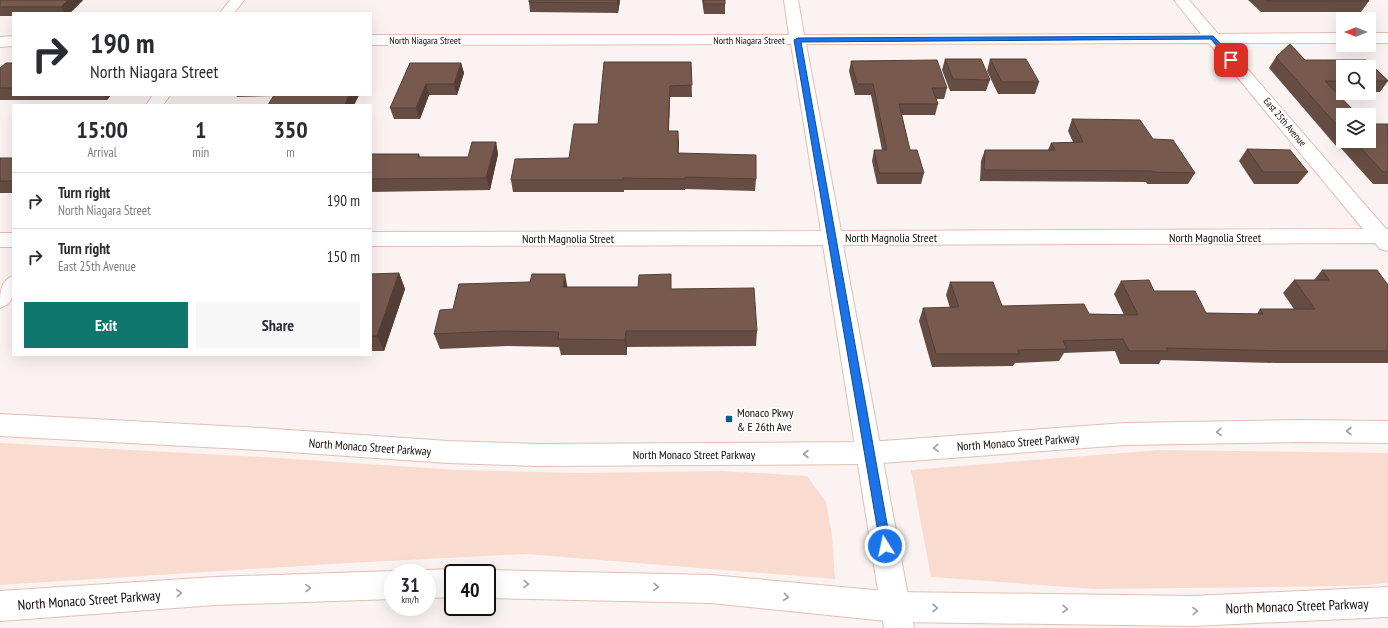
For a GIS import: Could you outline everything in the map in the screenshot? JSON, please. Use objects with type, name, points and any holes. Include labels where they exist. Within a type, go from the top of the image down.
[{"type":"street","points":[[228,12],[237,0]]},
{"type":"street","points":[[791,0],[898,618]]},
{"type":"street","name":"East 25th Avenue","points":[[1181,0],[1386,239]]},
{"type":"street","name":"North Niagara Street","points":[[372,40],[1336,38]]},
{"type":"street","points":[[1376,38],[1388,38]]},
{"type":"street","points":[[0,42],[12,41]]},
{"type":"street","points":[[155,104],[161,96]]},
{"type":"street","name":"North Magnolia Street","points":[[372,239],[832,237],[1386,239]]},
{"type":"street","points":[[0,240],[12,240]]},
{"type":"street","points":[[0,300],[12,285]]},
{"type":"street","name":"North Monaco Street Parkway","points":[[0,425],[260,439],[448,452],[538,455],[869,453],[1125,434],[1299,431],[1388,432]]},
{"type":"street","name":"North Monaco Street Parkway","points":[[496,584],[711,589],[898,618],[1193,611],[1388,602]]},
{"type":"street","name":"North Monaco Street Parkway","points":[[0,606],[215,591],[384,585]]},
{"type":"shaded area","points":[[0,443],[263,457],[457,470],[579,473],[722,471],[807,476],[826,502],[832,535],[835,579],[526,554],[348,563],[0,585]]},
{"type":"shaded area","points":[[1159,450],[1388,453],[1388,583],[1353,586],[1095,589],[931,577],[911,470]]},
{"type":"building","points":[[0,0],[68,0],[61,7],[0,7]]},
{"type":"building","points":[[529,0],[618,0],[617,3],[529,2]]},
{"type":"building","points":[[703,0],[725,0],[725,4],[704,4]]},
{"type":"building","points":[[1266,0],[1368,0],[1369,1],[1267,1]]},
{"type":"building","points":[[1290,44],[1305,60],[1336,60],[1336,81],[1325,81],[1336,92],[1336,100],[1343,100],[1351,108],[1336,108],[1336,124],[1276,57]]},
{"type":"building","points":[[945,59],[981,59],[990,80],[953,79]]},
{"type":"building","points":[[990,59],[1026,59],[1039,82],[1002,82]]},
{"type":"building","points":[[937,60],[947,88],[932,88],[938,104],[899,104],[910,150],[917,150],[924,173],[879,173],[874,150],[887,150],[873,84],[857,84],[851,61]]},
{"type":"building","points":[[604,62],[691,62],[692,85],[670,86],[668,131],[678,131],[678,153],[756,155],[756,179],[685,177],[685,179],[623,178],[623,180],[511,180],[515,159],[569,158],[574,124],[598,124]]},
{"type":"building","points":[[6,63],[12,63],[12,88],[0,88],[0,68]]},
{"type":"building","points":[[410,63],[461,63],[454,84],[426,84],[416,108],[390,108]]},
{"type":"building","points":[[1376,70],[1388,81],[1376,81]]},
{"type":"building","points":[[273,96],[349,96],[345,104],[269,104]]},
{"type":"building","points":[[1072,119],[1140,120],[1153,139],[1173,140],[1195,173],[1152,171],[984,170],[985,150],[1055,150],[1051,143],[1083,142]]},
{"type":"building","points":[[1376,124],[1388,124],[1388,172],[1383,172],[1361,148],[1376,148]]},
{"type":"building","points":[[472,142],[496,142],[486,178],[372,179],[372,154],[419,154],[418,157],[468,157]]},
{"type":"building","points":[[1247,149],[1290,150],[1308,172],[1263,172]]},
{"type":"building","points":[[0,158],[12,158],[12,181],[0,181]]},
{"type":"building","points":[[1322,270],[1377,270],[1388,285],[1388,351],[1287,351],[1166,348],[1168,351],[1129,351],[1123,339],[1063,341],[1067,349],[1018,350],[1019,354],[936,354],[923,308],[959,307],[950,282],[993,282],[1002,306],[1084,304],[1089,314],[1138,315],[1121,281],[1149,280],[1154,291],[1195,291],[1206,313],[1263,314],[1260,309],[1315,309],[1294,280],[1329,280]]},
{"type":"building","points":[[399,273],[377,336],[372,336],[372,274]]},
{"type":"building","points":[[532,274],[565,274],[563,287],[638,287],[639,275],[671,274],[671,289],[754,288],[757,331],[626,331],[625,340],[558,339],[559,332],[502,331],[434,334],[440,310],[453,309],[459,284],[530,282]]},
{"type":"place","name":"Monaco Pkwy & E 26th Ave","points":[[729,419]]},
{"type":"route","points":[[885,546],[798,40],[1213,38],[1231,60]]}]
